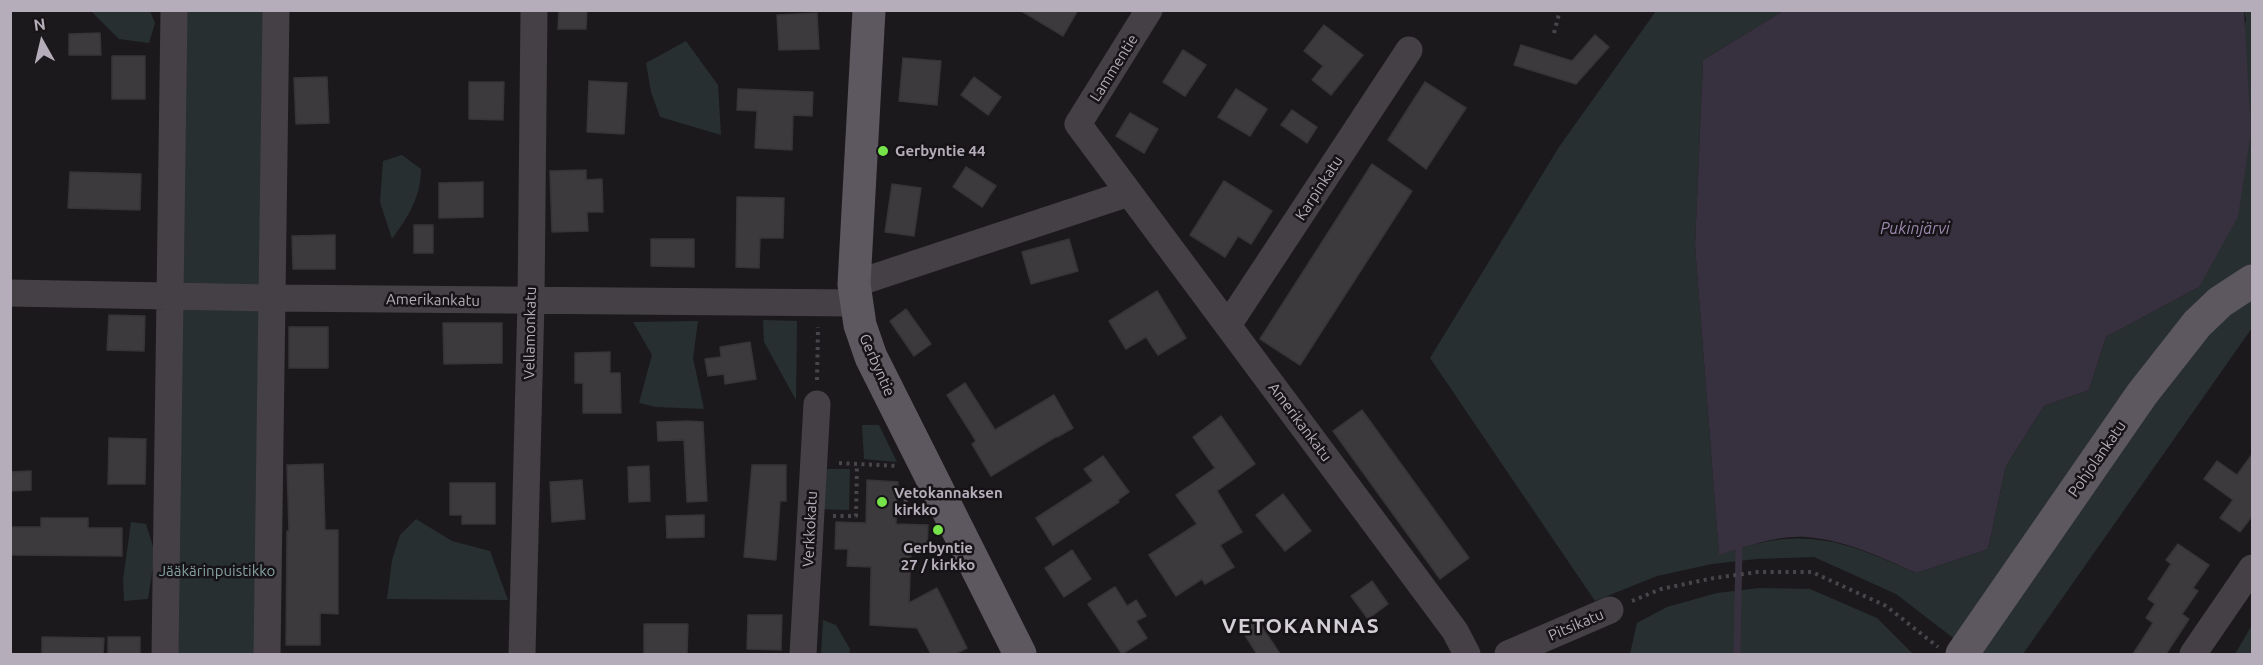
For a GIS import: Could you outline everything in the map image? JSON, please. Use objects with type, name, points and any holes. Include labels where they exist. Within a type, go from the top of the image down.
[{"type":"main road","name":"Gerbyntie","points":[[868,10],[855,293],[860,325],[871,357],[1020,654]]},
{"type":"main road","name":"Pohjolankatu","points":[[1951,651],[2142,394],[2198,324],[2220,302],[2253,281]]},
{"type":"street","points":[[165,654],[174,10]]},
{"type":"street","points":[[267,654],[276,10]]},
{"type":"street","name":"Vellamonkatu","points":[[522,654],[531,301],[534,10]]},
{"type":"street","name":"Lammentie","points":[[1078,124],[1149,10]]},
{"type":"street","name":"Karpinkatu","points":[[1228,325],[1409,50]]},
{"type":"street","name":"Amerikankatu","points":[[1078,124],[1455,632],[1467,654]]},
{"type":"street","name":"Amerikankatu","points":[[10,293],[531,301],[855,293],[914,265],[1129,193]]},
{"type":"street","name":"Verkkokatu","points":[[803,654],[817,404]]},
{"type":"street","points":[[2193,654],[2253,568]]},
{"type":"street","name":"Pitsikatu","points":[[1508,654],[1610,610]]},
{"type":"path","points":[[1554,33],[1560,10]]},
{"type":"path","points":[[817,404],[818,327]]},
{"type":"path","points":[[814,462],[907,467]]},
{"type":"path","points":[[811,516],[856,516],[857,464]]},
{"type":"path","points":[[1610,610],[1661,589],[1714,578],[1758,572],[1812,572],[1886,606],[1951,651]]},
{"type":"green space","points":[[91,11],[150,11],[155,23],[149,43],[119,39]]},
{"type":"green space","name":"Jääkärinpuistikko","points":[[186,11],[264,11],[255,654],[177,654]]},
{"type":"green space","points":[[1656,11],[1783,11],[1703,60],[1695,246],[1719,554],[1785,539],[1824,540],[1861,550],[1916,573],[1988,549],[2006,466],[2044,406],[2089,390],[2106,337],[2199,287],[2246,19],[2244,11],[2252,11],[2252,328],[2023,654],[1974,654],[1896,594],[1814,557],[1757,559],[1712,564],[1657,576],[1595,601],[1430,358],[1559,147]]},
{"type":"green space","points":[[686,41],[718,85],[721,135],[660,117],[651,92],[646,63]]},
{"type":"green space","points":[[402,155],[421,169],[419,189],[403,223],[392,239],[380,202],[383,161]]},
{"type":"green space","points":[[763,320],[797,321],[796,400],[764,342]]},
{"type":"green space","points":[[698,321],[693,358],[704,409],[656,407],[639,403],[652,355],[633,322]]},
{"type":"green space","points":[[862,425],[879,425],[897,462],[864,459]]},
{"type":"green space","points":[[818,469],[850,469],[849,510],[817,509]]},
{"type":"green space","points":[[416,519],[452,541],[490,551],[508,600],[387,599],[392,560],[400,535]]},
{"type":"green space","points":[[131,522],[146,524],[155,553],[148,599],[124,601],[123,580]]},
{"type":"green space","points":[[1759,588],[1810,589],[1877,618],[1913,654],[1630,654],[1637,623],[1667,607],[1717,593]]},
{"type":"green space","points":[[823,620],[836,625],[850,649],[849,654],[821,654]]},
{"type":"green space","points":[[2252,625],[2252,654],[2235,654]]},
{"type":"water","name":"Pukinjärvi","points":[[1783,11],[2244,11],[2251,132],[2238,217],[2199,287],[2106,337],[2089,390],[2044,406],[2006,466],[1988,549],[1916,573],[1849,545],[1806,537],[1773,540],[1719,555],[1695,246],[1703,60]]},
{"type":"building","points":[[559,10],[587,10],[586,29],[558,29]]},
{"type":"building","points":[[1020,10],[1078,10],[1063,36]]},
{"type":"building","points":[[817,13],[819,49],[779,50],[777,15]]},
{"type":"building","points":[[1324,25],[1363,55],[1331,95],[1312,80],[1323,66],[1304,51]]},
{"type":"building","points":[[100,33],[101,55],[69,55],[69,34]]},
{"type":"building","points":[[1595,35],[1609,47],[1576,84],[1514,65],[1521,45],[1572,61]]},
{"type":"building","points":[[1183,50],[1206,65],[1185,96],[1163,82]]},
{"type":"building","points":[[112,56],[145,56],[145,99],[112,99]]},
{"type":"building","points":[[903,58],[941,61],[937,105],[899,101]]},
{"type":"building","points":[[327,77],[329,123],[296,124],[294,78]]},
{"type":"building","points":[[974,77],[1001,97],[988,115],[961,95]]},
{"type":"building","points":[[589,81],[627,83],[624,134],[587,132]]},
{"type":"building","points":[[469,82],[504,82],[503,120],[469,119]]},
{"type":"building","points":[[1425,82],[1466,108],[1426,169],[1388,140]]},
{"type":"building","points":[[738,89],[813,92],[812,116],[793,115],[792,150],[755,148],[757,111],[737,110]]},
{"type":"building","points":[[1236,89],[1267,109],[1250,136],[1218,117]]},
{"type":"building","points":[[1292,110],[1317,127],[1307,143],[1281,125]]},
{"type":"building","points":[[1130,113],[1158,129],[1144,153],[1116,136]]},
{"type":"building","points":[[1372,164],[1412,191],[1300,365],[1260,339]]},
{"type":"building","points":[[966,167],[996,186],[982,207],[953,187]]},
{"type":"building","points":[[586,170],[586,180],[602,179],[603,212],[587,212],[588,231],[552,232],[550,171]]},
{"type":"building","points":[[70,172],[141,174],[140,210],[68,208]]},
{"type":"building","points":[[1224,181],[1272,211],[1251,244],[1238,236],[1225,257],[1190,235]]},
{"type":"building","points":[[483,182],[483,217],[439,218],[439,183]]},
{"type":"building","points":[[892,184],[921,188],[914,236],[885,232]]},
{"type":"building","points":[[737,197],[784,198],[783,238],[760,238],[759,268],[736,267]]},
{"type":"building","points":[[414,225],[433,225],[433,253],[414,253]]},
{"type":"building","points":[[335,235],[335,269],[293,269],[292,236]]},
{"type":"building","points":[[651,239],[694,239],[694,267],[651,266]]},
{"type":"building","points":[[1069,239],[1078,271],[1031,284],[1022,252]]},
{"type":"building","points":[[1157,291],[1186,338],[1158,355],[1146,337],[1126,349],[1109,321]]},
{"type":"building","points":[[906,309],[931,344],[914,356],[890,321]]},
{"type":"building","points":[[109,315],[145,316],[144,351],[107,350]]},
{"type":"building","points":[[443,323],[502,323],[502,363],[444,364]]},
{"type":"building","points":[[289,327],[328,327],[328,368],[289,368]]},
{"type":"building","points":[[750,342],[756,379],[725,384],[724,374],[708,376],[705,359],[721,357],[720,347]]},
{"type":"building","points":[[610,352],[610,373],[620,373],[621,413],[583,413],[583,383],[575,383],[575,353]]},
{"type":"building","points":[[965,383],[995,430],[1054,395],[1073,428],[991,476],[972,444],[976,441],[947,395]]},
{"type":"building","points":[[1362,410],[1469,558],[1440,579],[1333,431]]},
{"type":"building","points":[[1221,416],[1255,464],[1217,491],[1242,532],[1220,545],[1234,567],[1205,584],[1202,579],[1176,596],[1149,555],[1197,524],[1176,495],[1215,468],[1193,437]]},
{"type":"building","points":[[657,422],[703,422],[707,501],[687,502],[684,440],[658,441]]},
{"type":"building","points":[[109,438],[146,439],[145,484],[108,484]]},
{"type":"building","points":[[2253,453],[2253,515],[2240,532],[2220,518],[2233,500],[2204,479],[2217,461],[2237,475]]},
{"type":"building","points":[[1103,456],[1129,492],[1118,500],[1119,502],[1053,545],[1036,518],[1093,481],[1084,469]]},
{"type":"building","points":[[323,464],[325,530],[338,530],[338,614],[320,613],[320,645],[286,645],[287,531],[289,531],[287,465]]},
{"type":"building","points":[[752,465],[786,465],[786,501],[780,501],[776,560],[744,557]]},
{"type":"building","points":[[649,466],[650,501],[629,502],[628,467]]},
{"type":"building","points":[[31,471],[31,490],[10,491],[10,472]]},
{"type":"building","points":[[582,480],[585,519],[552,522],[550,482]]},
{"type":"building","points":[[867,480],[898,482],[896,524],[928,525],[927,550],[911,549],[909,603],[937,588],[967,648],[955,654],[931,654],[917,628],[870,625],[871,567],[847,566],[848,549],[835,549],[836,522],[866,523]]},
{"type":"building","points":[[450,483],[495,483],[495,524],[462,524],[462,515],[450,515]]},
{"type":"building","points":[[1283,494],[1311,531],[1285,551],[1256,515]]},
{"type":"building","points":[[704,515],[704,537],[667,538],[666,516]]},
{"type":"building","points":[[41,518],[88,518],[88,528],[122,528],[122,556],[10,555],[10,527],[41,527]]},
{"type":"building","points":[[2178,544],[2209,565],[2193,588],[2198,591],[2182,614],[2189,619],[2166,654],[2133,654],[2153,623],[2146,618],[2155,604],[2148,599],[2171,564],[2166,560]]},
{"type":"building","points":[[1072,550],[1091,579],[1064,597],[1045,568]]},
{"type":"building","points":[[1372,581],[1388,604],[1368,619],[1351,596]]},
{"type":"building","points":[[1115,587],[1127,606],[1136,600],[1146,616],[1136,621],[1147,638],[1122,654],[1088,604]]},
{"type":"building","points":[[748,615],[782,615],[781,650],[747,649]]},
{"type":"building","points":[[1257,619],[1280,654],[1257,654],[1241,629]]},
{"type":"building","points":[[644,624],[688,624],[687,654],[644,654]]},
{"type":"building","points":[[42,637],[104,638],[103,654],[42,654]]},
{"type":"building","points":[[108,637],[140,637],[140,654],[108,654]]},
{"type":"waterway","points":[[1737,654],[1739,549]]},
{"type":"place","name":"Gerbyntie 44","points":[[883,151]]},
{"type":"place","name":"Vetokannaksen kirkko","points":[[882,502]]},
{"type":"place","name":"Gerbyntie 27 / kirkko","points":[[938,530]]},
{"type":"district","name":"VETOKANNAS","points":[[1301,626]]}]
